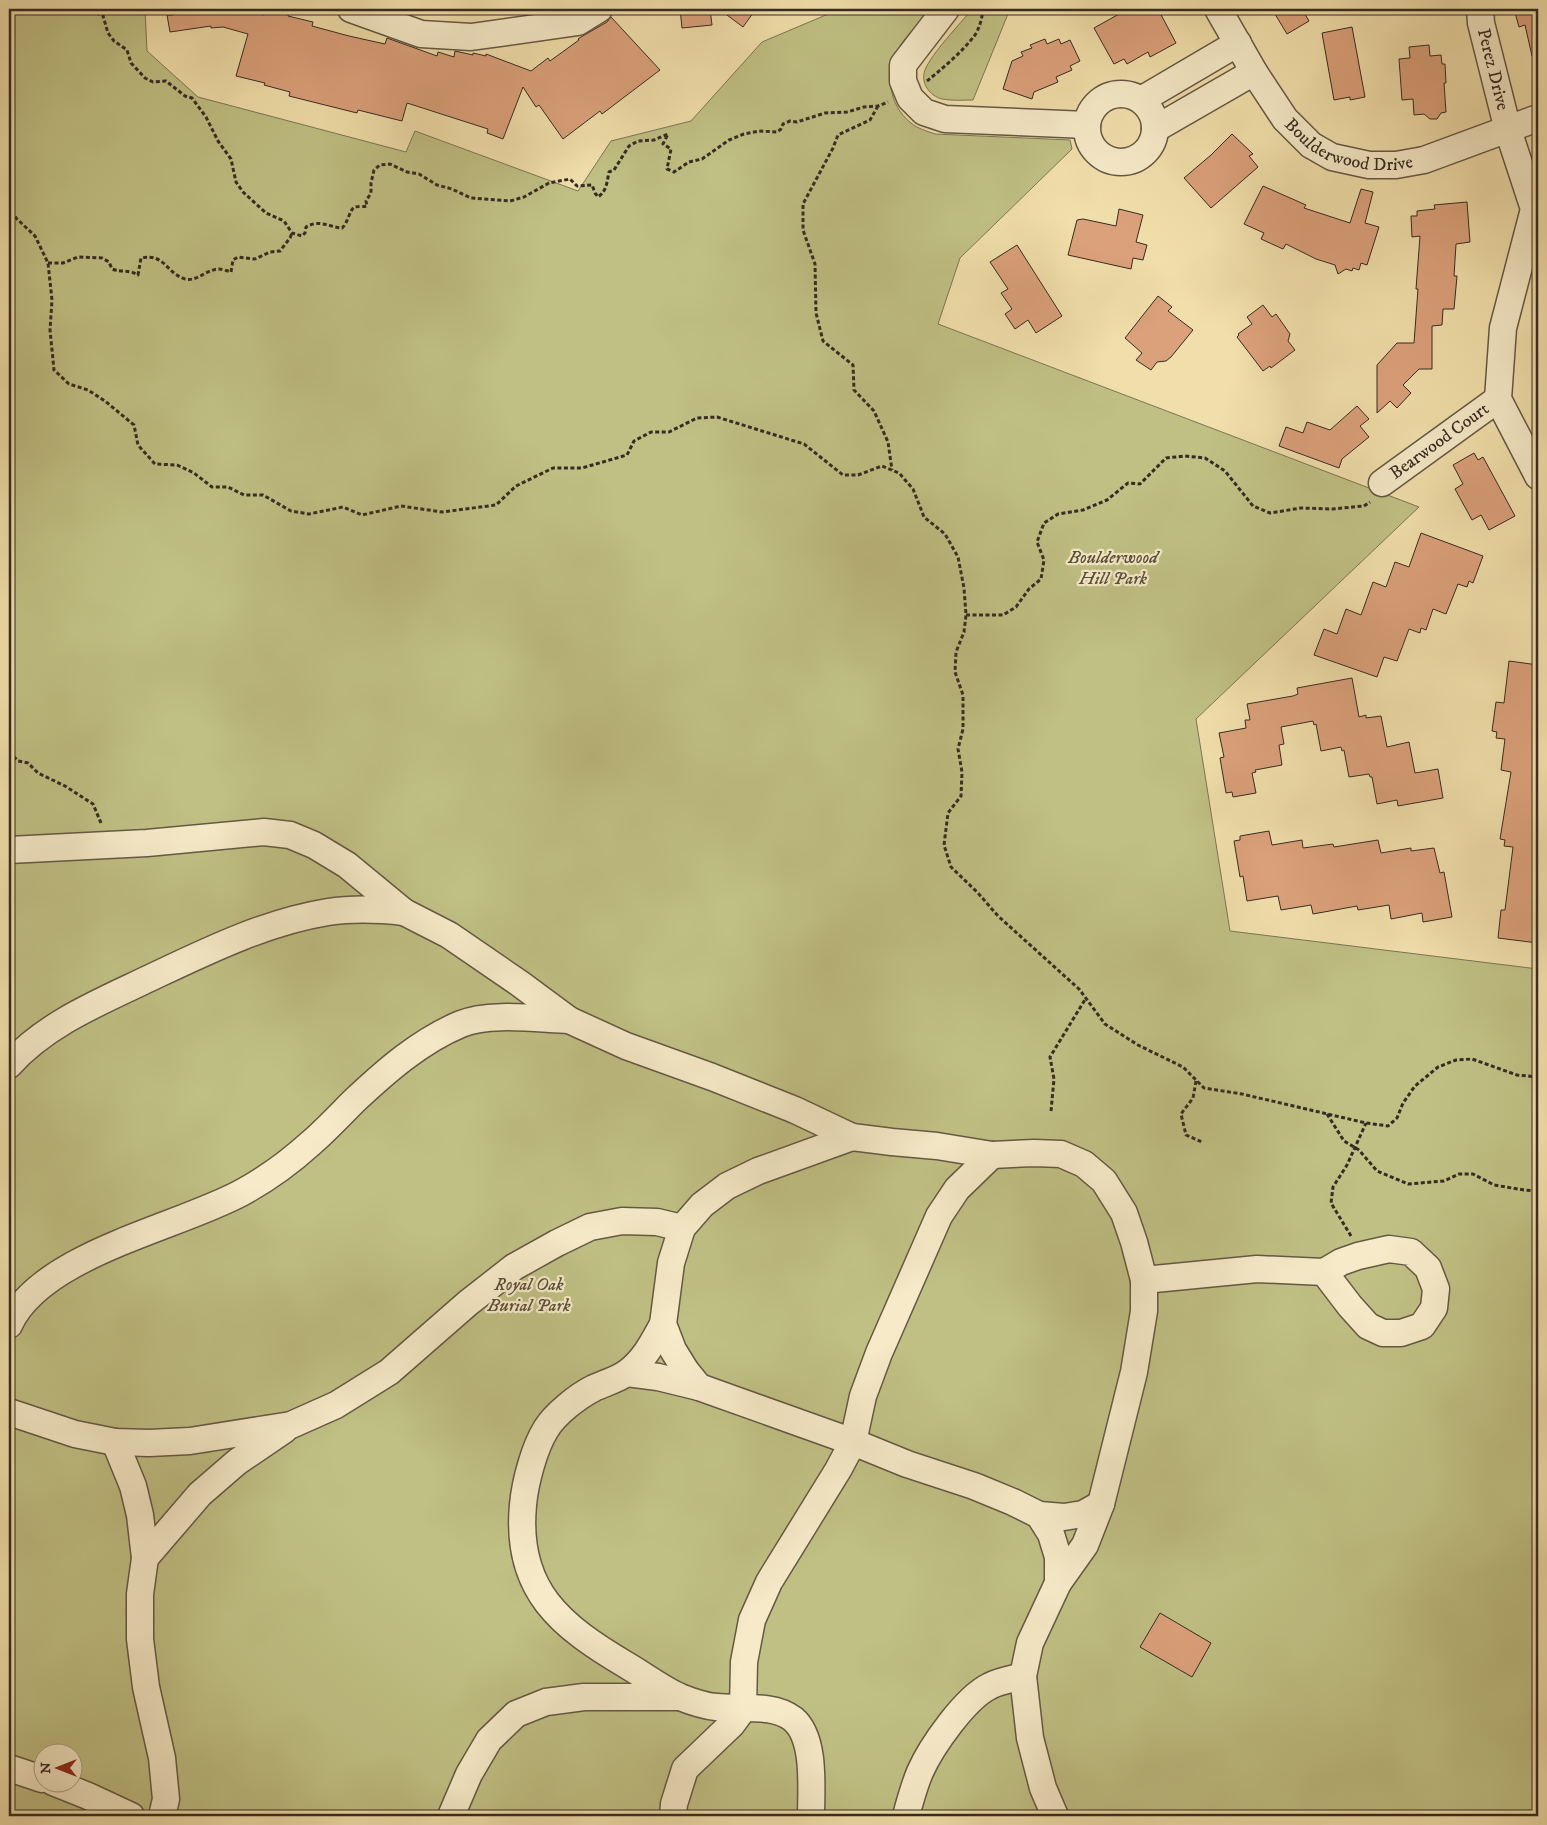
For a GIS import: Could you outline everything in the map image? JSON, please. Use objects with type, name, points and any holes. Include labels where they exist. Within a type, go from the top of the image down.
[{"type":"street","points":[[351,9],[421,34],[471,37],[578,22],[598,9]]},
{"type":"street","points":[[946,9],[903,66],[903,81],[910,98],[924,112],[945,119],[1087,125]]},
{"type":"street","name":"Boulderwood Drive","points":[[1218,9],[1254,72],[1284,119],[1311,145],[1332,157],[1369,165],[1396,165],[1424,160],[1538,118]]},
{"type":"street","name":"Perez Drive","points":[[1480,9],[1481,23],[1508,130],[1534,209],[1503,328],[1498,400]]},
{"type":"street","points":[[1141,100],[1238,43]]},
{"type":"street","points":[[1155,129],[1254,72]]},
{"type":"street","points":[[1118,94],[1130,95],[1141,100],[1151,113],[1155,129],[1153,140],[1146,151],[1137,158],[1125,162],[1113,161],[1102,157],[1093,148],[1088,138],[1087,125],[1090,114],[1097,104],[1107,97],[1118,94]]},
{"type":"street","points":[[1498,400],[1538,476]]},
{"type":"street","name":"Bearwood Court","points":[[1382,483],[1498,400]]},
{"type":"street","points":[[9,850],[105,846],[202,839],[264,832],[290,835],[314,845],[347,865],[404,912],[448,935],[519,983],[569,1020],[626,1046],[795,1110],[852,1137],[937,1146],[992,1155],[1034,1152],[1061,1154],[1084,1164],[1104,1181],[1124,1213],[1134,1242],[1144,1280],[1144,1311],[1134,1372],[1101,1504],[1085,1545],[1058,1583],[1030,1643],[1023,1676],[1030,1738],[1043,1788],[1055,1816]]},
{"type":"street","points":[[9,1065],[32,1042],[59,1023],[195,957],[245,936],[295,919],[328,912],[364,908],[404,912]]},
{"type":"street","points":[[9,1325],[30,1296],[64,1270],[108,1248],[211,1208],[241,1193],[274,1172],[312,1143],[355,1100],[403,1058],[434,1036],[463,1023],[491,1018],[569,1020]]},
{"type":"street","points":[[811,1816],[812,1782],[808,1741],[793,1720],[772,1709],[714,1707],[680,1697],[595,1647],[563,1622],[540,1594],[526,1562],[521,1528],[525,1489],[546,1429],[568,1404],[592,1389],[627,1373],[648,1352],[663,1324],[671,1263],[682,1228],[702,1205],[727,1186],[758,1171],[852,1137]]},
{"type":"street","points":[[673,1816],[674,1804],[685,1769],[732,1724],[743,1709],[744,1662],[752,1620],[769,1582],[838,1470],[852,1442],[863,1396],[872,1370],[910,1278],[939,1216],[957,1188],[992,1155]]},
{"type":"street","points":[[145,1558],[200,1494],[237,1462],[291,1425],[336,1404],[390,1372],[514,1267],[556,1242],[590,1227],[622,1221],[657,1222],[682,1228]]},
{"type":"street","points":[[1144,1280],[1258,1269],[1324,1272],[1341,1262],[1389,1249],[1410,1252],[1428,1268],[1436,1289],[1434,1308],[1422,1326],[1401,1333],[1383,1333],[1368,1326],[1324,1272]]},
{"type":"street","points":[[663,1324],[673,1350],[699,1387]]},
{"type":"street","points":[[627,1373],[658,1376],[699,1387],[852,1442],[907,1464],[974,1486],[1039,1515],[1064,1517],[1083,1514],[1101,1504]]},
{"type":"street","points":[[9,1412],[75,1434],[115,1442],[190,1441],[291,1425]]},
{"type":"street","points":[[115,1442],[133,1486],[140,1515],[145,1558],[140,1594],[140,1639],[146,1687],[162,1758],[166,1798],[162,1816]]},
{"type":"street","points":[[1039,1515],[1051,1534],[1058,1557],[1058,1583]]},
{"type":"street","points":[[906,1816],[921,1770],[935,1746],[965,1704],[990,1686],[1023,1676]]},
{"type":"street","points":[[451,1816],[469,1774],[489,1740],[516,1714],[546,1702],[584,1697],[680,1697]]},
{"type":"street","points":[[9,1768],[32,1776]]},
{"type":"street","points":[[78,1792],[131,1816]]},
{"type":"path","points":[[91,9],[103,16]]},
{"type":"path","points":[[107,9],[103,16],[108,33],[114,41],[127,50],[131,63],[145,78],[153,82],[166,81],[185,96],[192,98],[206,117],[231,159],[236,182],[243,192],[266,212],[284,221],[292,233],[302,236],[305,233],[306,227],[310,225],[323,223],[342,228],[347,223],[350,210],[354,207],[367,206],[366,201],[371,193],[374,170],[380,165],[390,164],[407,172],[420,174],[471,198],[510,201],[524,197],[549,183],[570,179],[577,186],[592,185],[598,197],[606,187],[609,172],[614,170],[629,146],[638,140],[654,140],[668,134],[663,144],[671,149],[667,169],[674,172],[689,162],[702,158],[730,140],[744,134],[759,131],[777,132],[783,124],[790,121],[797,122],[825,113],[847,112],[864,107],[878,106],[892,100],[910,98],[976,34],[983,9]]},
{"type":"path","points":[[878,106],[870,120],[838,135],[803,204],[803,230],[815,264],[816,313],[823,341],[853,365],[854,390],[874,411],[888,442],[892,470]]},
{"type":"path","points":[[9,205],[16,218],[35,236],[48,263],[52,300],[50,330],[54,370],[69,384],[88,390],[105,401],[134,425],[138,445],[154,464],[177,465],[194,473],[212,487],[228,487],[244,495],[262,495],[291,511],[308,514],[343,507],[362,515],[401,506],[442,512],[496,506],[516,486],[553,468],[582,468],[627,455],[634,441],[651,432],[669,432],[697,418],[717,417],[804,444],[843,475],[858,475],[882,466],[898,473],[912,488],[924,517],[945,534],[958,557],[964,588],[966,614],[964,632],[955,659],[955,672],[964,695],[963,730],[958,749],[962,772],[961,796],[948,813],[944,845],[951,867],[998,916],[1079,990],[1105,1024],[1138,1045],[1183,1067],[1204,1088],[1242,1094],[1366,1124],[1388,1126],[1397,1118],[1403,1103],[1415,1086],[1438,1067],[1456,1060],[1472,1059],[1516,1075],[1538,1077]]},
{"type":"path","points":[[48,263],[63,263],[78,257],[102,258],[109,262],[112,269],[120,272],[130,270],[138,275],[141,258],[150,256],[158,258],[170,270],[186,280],[198,278],[218,269],[230,272],[233,260],[238,257],[255,259],[270,252],[280,251],[292,233]]},
{"type":"path","points":[[966,614],[1003,615],[1016,607],[1029,589],[1042,579],[1044,560],[1037,542],[1044,523],[1058,514],[1083,510],[1107,500],[1128,483],[1140,484],[1166,458],[1185,456],[1205,458],[1226,471],[1253,506],[1270,514],[1301,508],[1364,506],[1376,498],[1382,483]]},
{"type":"path","points":[[9,752],[18,761],[28,763],[38,773],[65,786],[92,804],[101,822],[105,846]]},
{"type":"path","points":[[1051,1111],[1054,1079],[1050,1057],[1086,998]]},
{"type":"path","points":[[1196,1080],[1193,1098],[1181,1114],[1186,1135],[1202,1142]]},
{"type":"path","points":[[1326,1114],[1344,1142],[1359,1150],[1377,1170],[1408,1184],[1444,1181],[1459,1174],[1473,1174],[1494,1185],[1538,1191]]},
{"type":"path","points":[[1358,1256],[1350,1234],[1330,1203],[1334,1187],[1347,1165],[1366,1124]]},
{"type":"green space","name":"Royal Oak Burial Park","points":[[10,9],[145,9],[147,51],[198,97],[406,152],[415,131],[578,191],[611,141],[691,121],[762,42],[840,9],[933,9],[903,41],[892,66],[891,87],[893,97],[903,115],[917,127],[935,134],[1070,140],[1072,149],[960,258],[938,324],[1419,507],[1196,719],[1230,931],[1538,969],[1538,1816],[9,1816],[9,34],[15,33]]},
{"type":"green space","points":[[972,9],[1010,9],[973,100],[942,99],[934,95],[927,88],[924,80],[925,70],[940,47]]},
{"type":"building","points":[[172,9],[242,9],[264,15],[266,9],[280,9],[289,11],[288,16],[313,22],[312,26],[349,36],[385,44],[387,38],[437,56],[438,52],[454,57],[455,51],[473,55],[473,53],[486,56],[486,54],[531,71],[548,58],[550,61],[578,39],[607,22],[611,17],[660,70],[602,114],[600,111],[563,139],[539,105],[536,107],[523,87],[503,139],[487,133],[488,129],[407,103],[402,121],[358,110],[357,113],[289,96],[290,92],[264,85],[265,83],[236,76],[248,34],[223,27],[211,28],[211,26],[170,32],[167,15],[173,15]]},
{"type":"building","points":[[680,9],[710,9],[712,25],[682,28]]},
{"type":"building","points":[[719,9],[756,9],[743,27]]},
{"type":"building","points":[[1128,9],[1158,9],[1176,43],[1150,57],[1148,52],[1127,64],[1124,59],[1114,64],[1094,28]]},
{"type":"building","points":[[1272,9],[1302,9],[1309,21],[1287,34]]},
{"type":"building","points":[[1514,9],[1538,9],[1538,56],[1532,56],[1525,25],[1519,27]]},
{"type":"building","points":[[1352,27],[1365,97],[1350,100],[1350,97],[1334,100],[1322,33]]},
{"type":"building","points":[[1045,39],[1047,44],[1059,39],[1061,44],[1070,40],[1080,61],[1070,66],[1072,70],[1056,77],[1058,82],[1034,92],[1032,99],[1003,89],[1012,61],[1023,56],[1021,52],[1032,48],[1030,45]]},
{"type":"building","points":[[1429,45],[1430,56],[1441,55],[1442,64],[1445,64],[1446,112],[1441,113],[1437,119],[1430,119],[1424,114],[1414,115],[1413,99],[1402,100],[1399,59],[1410,58],[1409,47]]},
{"type":"building","points":[[1232,134],[1253,154],[1249,156],[1258,167],[1211,208],[1184,178]]},
{"type":"building","points":[[1263,186],[1306,205],[1304,208],[1350,223],[1361,189],[1373,192],[1365,223],[1379,227],[1367,265],[1361,263],[1359,270],[1353,268],[1352,271],[1346,269],[1338,274],[1335,265],[1316,259],[1286,244],[1283,249],[1261,239],[1264,233],[1244,224]]},
{"type":"building","points":[[1467,202],[1470,242],[1456,244],[1454,276],[1457,276],[1454,309],[1443,309],[1442,325],[1432,326],[1432,369],[1419,369],[1403,385],[1411,393],[1397,408],[1390,401],[1377,413],[1377,365],[1397,343],[1414,343],[1420,236],[1412,237],[1411,216],[1417,216],[1417,211],[1435,209],[1434,205]]},
{"type":"building","points":[[1119,209],[1143,215],[1136,242],[1147,245],[1143,260],[1133,258],[1131,269],[1068,255],[1077,220],[1083,219],[1116,226]]},
{"type":"building","points":[[1017,245],[1062,316],[1036,333],[1028,320],[1015,329],[1005,314],[1012,309],[1001,293],[1008,289],[990,262]]},
{"type":"building","points":[[1158,296],[1172,307],[1168,311],[1193,330],[1171,357],[1166,361],[1157,362],[1151,370],[1136,360],[1142,353],[1125,338]]},
{"type":"building","points":[[1263,305],[1272,317],[1276,314],[1290,334],[1288,341],[1295,350],[1271,368],[1270,366],[1263,371],[1237,337],[1238,334],[1252,324],[1247,317]]},
{"type":"building","points":[[1357,406],[1369,419],[1360,426],[1369,437],[1342,459],[1339,468],[1279,446],[1286,427],[1303,433],[1307,422],[1330,430]]},
{"type":"building","points":[[1474,453],[1478,460],[1483,457],[1515,516],[1489,530],[1481,515],[1472,520],[1455,489],[1463,484],[1453,465]]},
{"type":"building","points":[[1421,533],[1483,556],[1473,583],[1469,581],[1467,587],[1458,584],[1446,614],[1433,609],[1426,630],[1421,628],[1420,633],[1409,629],[1397,661],[1384,657],[1377,677],[1314,655],[1324,629],[1337,634],[1346,609],[1361,615],[1373,582],[1386,587],[1395,562],[1409,567]]},
{"type":"building","points":[[1509,661],[1538,665],[1538,943],[1498,938],[1501,910],[1505,910],[1513,847],[1504,846],[1505,840],[1500,839],[1511,772],[1501,770],[1505,739],[1496,738],[1497,732],[1492,731],[1496,702],[1504,703]]},
{"type":"building","points":[[1352,678],[1359,717],[1366,715],[1366,718],[1381,716],[1387,747],[1409,742],[1415,773],[1438,769],[1443,798],[1398,806],[1397,800],[1377,804],[1372,777],[1369,774],[1349,777],[1344,750],[1342,751],[1341,747],[1321,751],[1316,724],[1314,725],[1313,721],[1281,727],[1284,744],[1279,745],[1282,765],[1255,770],[1256,772],[1252,773],[1256,793],[1233,797],[1232,792],[1226,793],[1220,758],[1224,757],[1219,733],[1246,728],[1245,720],[1250,720],[1247,704],[1293,696],[1298,694],[1297,688]]},
{"type":"building","points":[[1269,831],[1272,845],[1302,840],[1303,848],[1333,844],[1334,847],[1378,840],[1381,853],[1411,848],[1411,851],[1434,848],[1440,873],[1444,872],[1452,917],[1423,922],[1422,913],[1391,919],[1389,905],[1358,910],[1357,906],[1313,914],[1311,905],[1281,910],[1278,896],[1247,901],[1243,876],[1240,877],[1234,841],[1240,840],[1240,836]]},
{"type":"building","points":[[1160,1613],[1211,1643],[1192,1677],[1140,1647]]},
{"type":"park label","name":"Boulderwood Hill Park","points":[[1113,568]]}]
